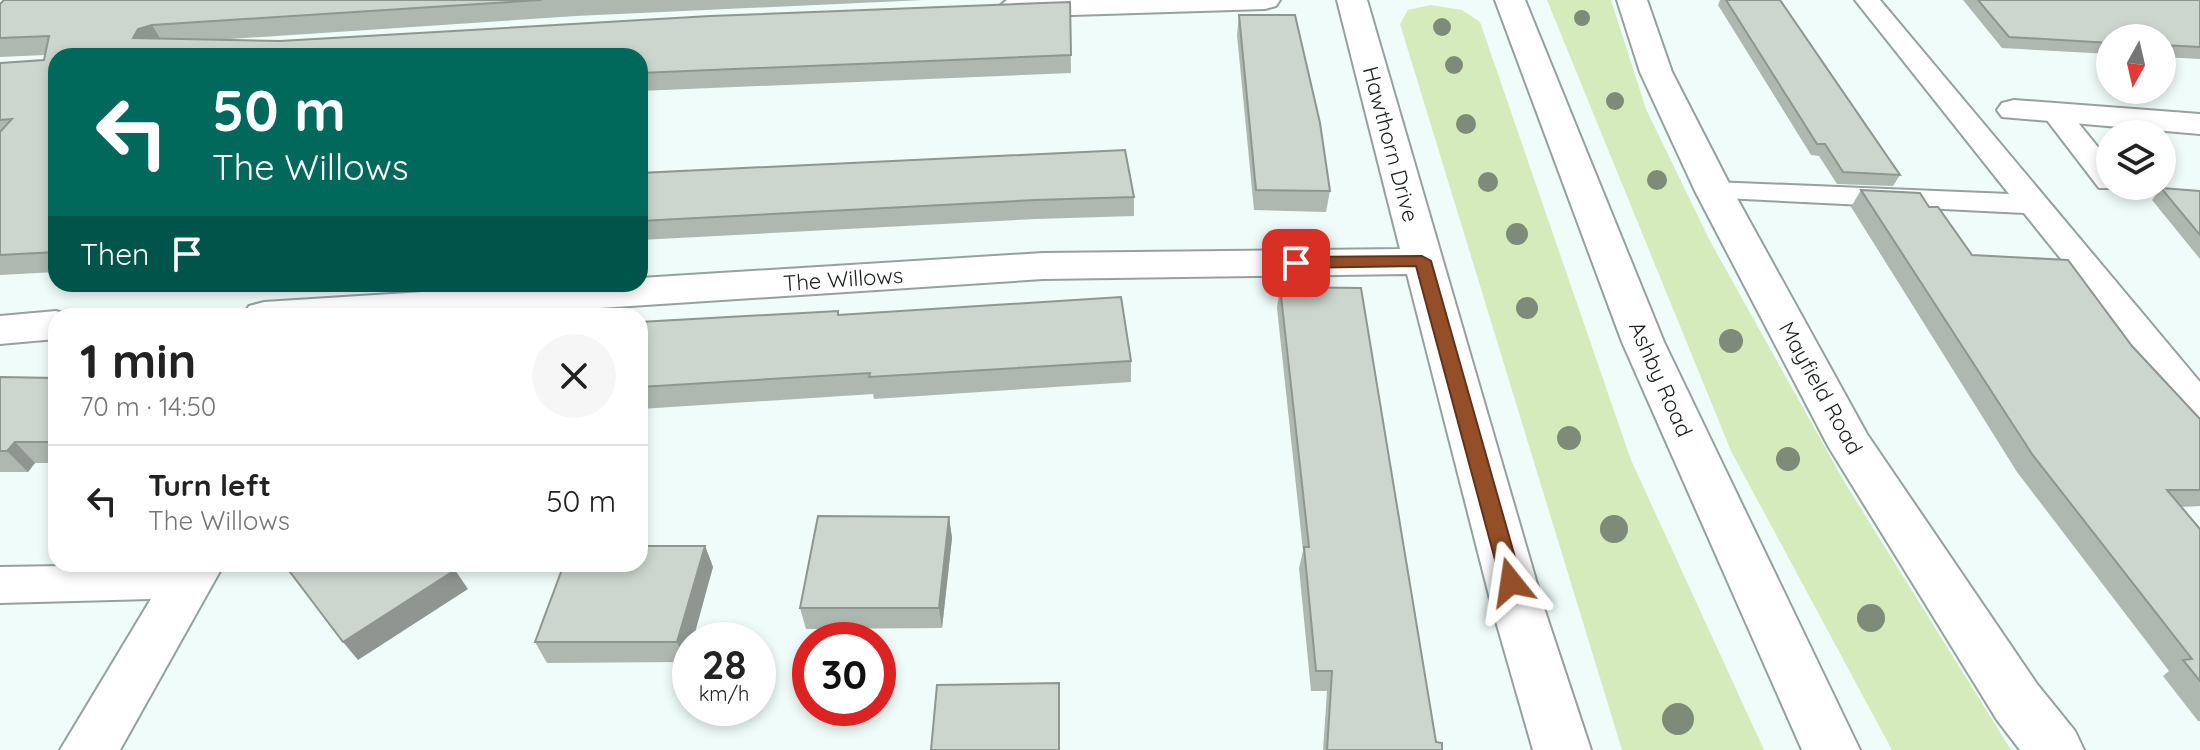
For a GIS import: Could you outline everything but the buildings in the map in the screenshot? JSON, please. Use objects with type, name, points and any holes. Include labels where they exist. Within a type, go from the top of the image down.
[{"type":"street","points":[[983,9],[1265,0]]},
{"type":"street","name":"Hawthorn Drive","points":[[1352,0],[1422,261],[1562,750]]},
{"type":"street","name":"Ashby Road","points":[[1510,0],[1643,342],[1831,750]]},
{"type":"street","name":"Mayfield Road","points":[[1632,0],[1656,72],[1714,191],[1851,446],[2017,702],[2055,750]]},
{"type":"street","points":[[2014,110],[2200,124]]},
{"type":"street","name":"The Willows","points":[[433,308],[1043,266],[1422,261]]},
{"type":"street","points":[[0,330],[48,326]]},
{"type":"street","points":[[89,750],[194,572]]},
{"type":"lane","points":[[1867,0],[2200,407]]},
{"type":"lane","points":[[2057,115],[2096,164]]},
{"type":"lane","points":[[1714,191],[2034,204]]},
{"type":"lane","points":[[0,585],[194,572]]},
{"type":"green space","points":[[1547,0],[1611,0],[1646,109],[1710,241],[1845,483],[2011,750],[1892,750],[1731,451]]},
{"type":"green space","points":[[1431,5],[1462,10],[1480,22],[1631,460],[1764,750],[1622,750],[1400,24],[1408,10]]},
{"type":"route","points":[[1296,263],[1422,261],[1511,582]]}]
